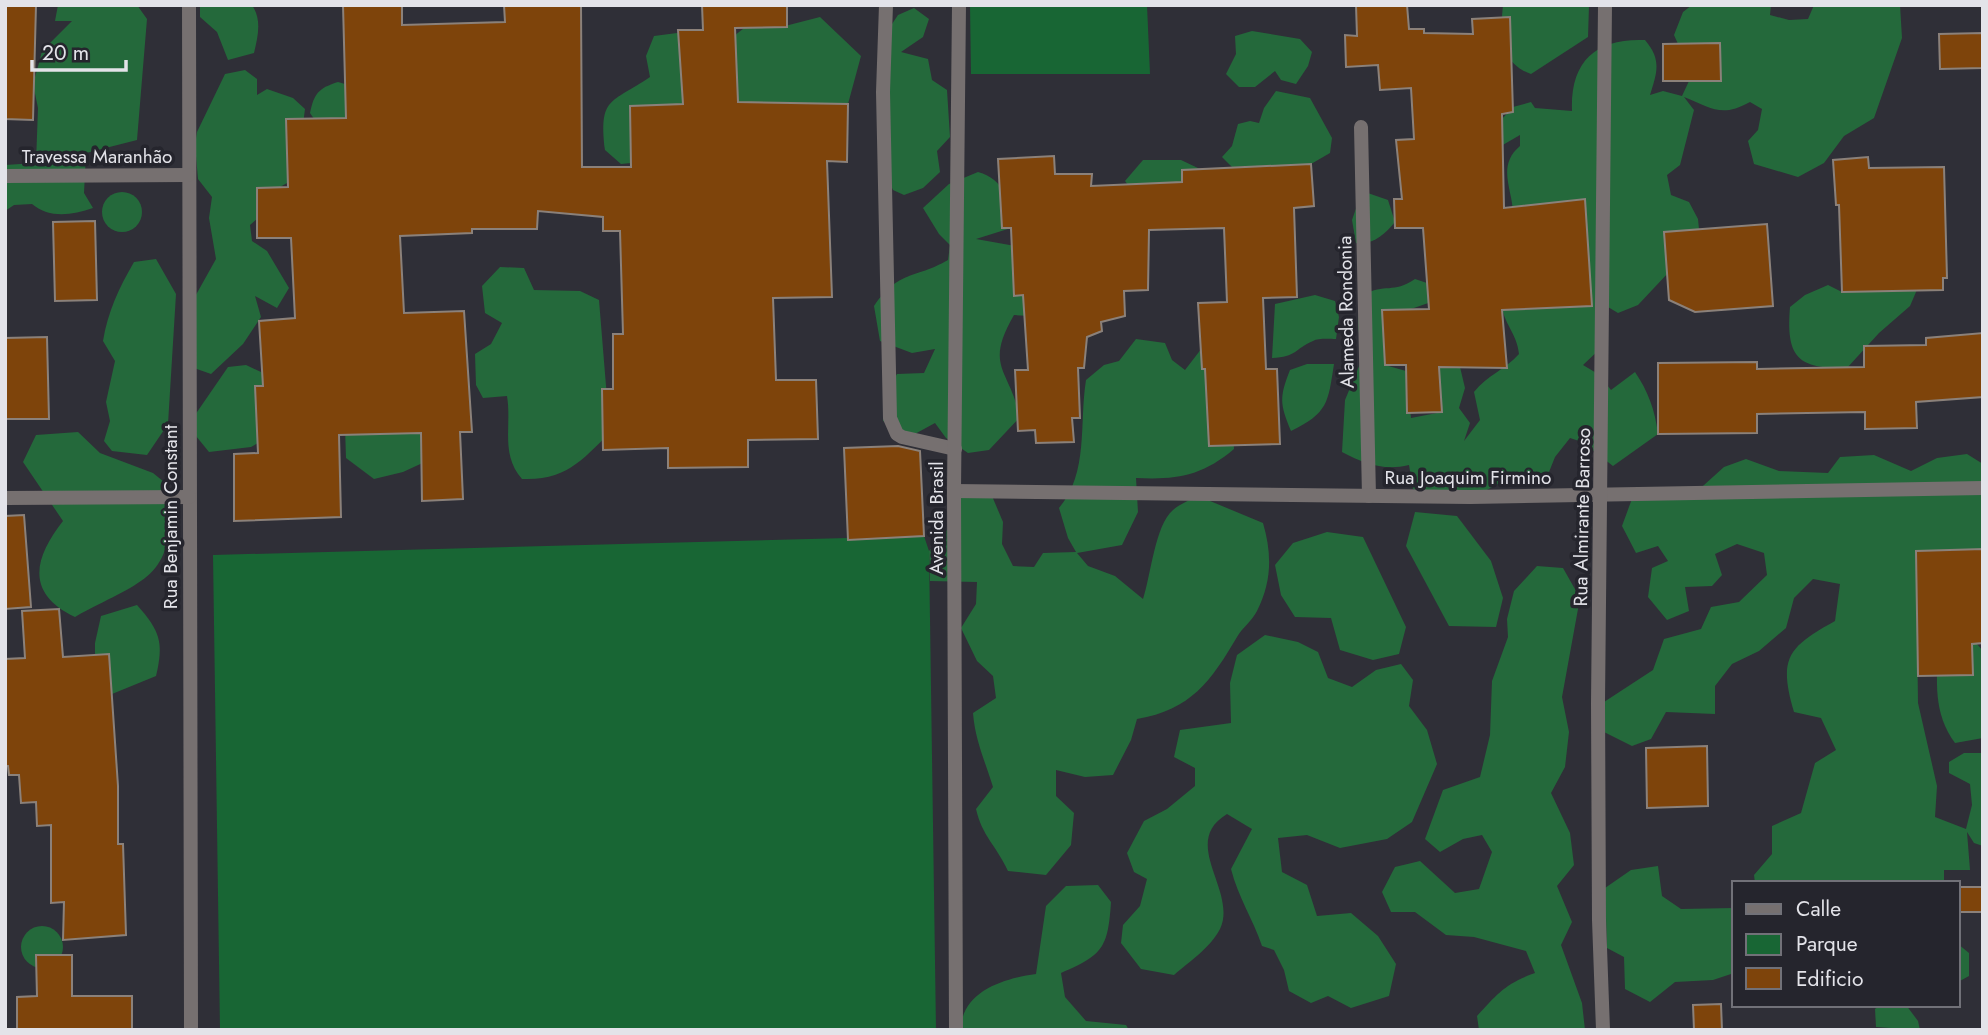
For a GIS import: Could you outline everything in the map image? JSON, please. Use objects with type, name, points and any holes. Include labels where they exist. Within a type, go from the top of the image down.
[{"type":"street","name":"Rua Benjamin Constant","points":[[189,5],[191,1030]]},
{"type":"street","points":[[886,5],[883,92],[890,418],[897,434],[902,437],[955,449]]},
{"type":"street","name":"Avenida Brasil","points":[[956,1030],[954,491],[959,5]]},
{"type":"street","name":"Rua Almirante Barroso","points":[[1603,1030],[1598,910],[1598,723],[1605,5]]},
{"type":"street","name":"Alameda Rondonia","points":[[1361,127],[1369,496]]},
{"type":"street","name":"Travessa Maranhão","points":[[5,176],[188,175]]},
{"type":"street","name":"Rua Joaquim Firmino","points":[[954,491],[1602,496],[1983,488]]},
{"type":"street","points":[[5,498],[189,497]]},
{"type":"green space","points":[[58,5],[137,5],[147,19],[137,140],[86,153],[84,193],[93,208],[54,214],[32,204],[14,205],[5,211],[5,165],[36,163],[38,108],[33,84],[42,51],[72,21],[55,21]]},
{"type":"green space","points":[[200,5],[252,5],[258,22],[254,53],[228,60],[217,32],[200,17]]},
{"type":"green space","points":[[970,5],[1147,5],[1150,74],[971,74]]},
{"type":"green space","points":[[1503,5],[1589,5],[1588,37],[1531,74],[1513,63],[1504,46]]},
{"type":"green space","points":[[1692,5],[1771,5],[1770,15],[1789,20],[1808,19],[1814,5],[1900,5],[1902,38],[1874,118],[1844,136],[1824,163],[1798,177],[1754,164],[1748,141],[1758,130],[1762,109],[1750,102],[1731,110],[1717,110],[1684,97],[1694,110],[1680,165],[1667,175],[1671,195],[1689,202],[1698,219],[1700,239],[1638,305],[1618,313],[1603,304],[1602,347],[1583,365],[1598,374],[1611,390],[1635,372],[1650,401],[1658,434],[1613,466],[1582,442],[1570,438],[1555,457],[1547,477],[1528,484],[1503,481],[1485,491],[1437,496],[1413,489],[1409,465],[1375,465],[1342,452],[1345,400],[1365,352],[1358,324],[1363,295],[1401,286],[1415,279],[1430,284],[1434,301],[1388,317],[1385,365],[1406,371],[1411,418],[1442,412],[1439,367],[1460,367],[1465,388],[1459,408],[1470,423],[1464,441],[1480,420],[1474,392],[1519,354],[1503,311],[1502,294],[1513,225],[1507,170],[1513,154],[1520,146],[1520,135],[1501,146],[1501,120],[1513,107],[1531,102],[1535,108],[1572,111],[1576,79],[1581,66],[1600,48],[1628,40],[1645,40],[1654,54],[1656,73],[1650,95],[1663,91],[1682,96],[1689,81],[1720,81],[1720,43],[1678,44],[1674,35],[1683,12]]},
{"type":"green space","points":[[914,8],[929,19],[923,37],[901,52],[928,59],[932,80],[947,90],[950,137],[937,151],[940,172],[923,188],[904,195],[893,190],[887,177],[888,30],[898,15]]},
{"type":"green space","points":[[820,17],[861,56],[845,115],[745,118],[725,78],[725,43],[748,25],[785,26]]},
{"type":"green space","points":[[1252,31],[1300,39],[1312,52],[1308,66],[1296,84],[1281,80],[1275,71],[1255,87],[1239,87],[1226,74],[1236,54],[1235,36]]},
{"type":"green space","points":[[677,33],[696,37],[696,95],[641,162],[621,164],[605,150],[606,111],[617,98],[650,77],[646,56],[654,36]]},
{"type":"green space","points":[[245,70],[257,79],[257,95],[267,89],[293,98],[305,109],[296,178],[280,187],[273,205],[250,225],[252,241],[267,251],[289,288],[277,308],[255,296],[261,317],[243,344],[211,374],[194,368],[192,302],[216,259],[209,218],[212,197],[198,179],[195,145],[197,132],[225,74]]},
{"type":"green space","points":[[338,82],[359,88],[372,113],[319,126],[310,113],[313,101],[318,92]]},
{"type":"green space","points":[[1276,91],[1310,98],[1332,138],[1330,153],[1311,164],[1232,167],[1222,157],[1232,146],[1238,124],[1250,121],[1259,123],[1264,108]]},
{"type":"green space","points":[[1143,160],[1181,160],[1200,169],[1179,230],[1161,227],[1125,181]]},
{"type":"green space","points":[[978,172],[987,175],[1000,186],[1007,201],[1011,228],[976,239],[1021,247],[1030,316],[1014,315],[1001,346],[1002,367],[1020,417],[989,450],[968,453],[946,438],[935,423],[913,435],[883,421],[885,395],[897,374],[924,373],[935,349],[912,353],[880,341],[874,306],[883,294],[900,280],[948,260],[950,245],[939,234],[923,208],[949,184]]},
{"type":"green space","points":[[1362,191],[1388,200],[1395,222],[1378,238],[1367,243],[1356,243],[1352,220]]},
{"type":"green space","points":[[122,192],[136,198],[142,212],[136,226],[122,232],[108,226],[102,212],[108,198]]},
{"type":"green space","points":[[156,259],[176,294],[168,424],[147,455],[112,451],[104,441],[110,421],[106,402],[115,361],[103,341],[105,330],[115,300],[134,262]]},
{"type":"green space","points":[[500,267],[524,268],[534,290],[580,291],[599,300],[607,398],[616,427],[575,465],[552,476],[538,479],[522,479],[511,460],[507,396],[483,398],[476,385],[475,354],[491,344],[502,323],[485,313],[482,286]]},
{"type":"green space","points":[[1885,272],[1913,279],[1916,292],[1910,306],[1879,333],[1847,368],[1816,366],[1798,357],[1790,338],[1790,307],[1805,295],[1828,285],[1842,292],[1877,291]]},
{"type":"green space","points":[[1315,295],[1335,301],[1339,317],[1336,339],[1315,340],[1291,354],[1272,358],[1275,304]]},
{"type":"green space","points":[[1136,339],[1165,343],[1172,360],[1185,370],[1202,348],[1232,416],[1234,449],[1200,471],[1177,477],[1136,478],[1138,512],[1122,545],[1077,553],[1088,566],[1115,576],[1143,599],[1158,538],[1167,517],[1176,508],[1198,496],[1263,523],[1269,557],[1266,589],[1255,615],[1198,691],[1172,709],[1137,719],[1131,740],[1113,775],[1085,777],[1056,770],[1056,796],[1074,813],[1071,845],[1046,875],[1008,871],[986,834],[976,809],[993,787],[978,741],[973,713],[996,698],[993,676],[977,661],[961,628],[976,604],[977,582],[930,581],[929,551],[954,522],[954,496],[992,496],[1003,522],[1002,544],[1013,566],[1034,567],[1043,553],[1076,552],[1068,538],[1059,508],[1075,479],[1079,463],[1086,380],[1104,365],[1119,361]]},
{"type":"green space","points":[[1307,364],[1334,364],[1328,398],[1319,412],[1291,431],[1282,401],[1284,388],[1290,370]]},
{"type":"green space","points":[[246,365],[261,372],[270,382],[265,439],[251,447],[209,452],[196,436],[195,415],[228,367]]},
{"type":"green space","points":[[432,404],[429,460],[403,472],[374,479],[346,458],[345,427]]},
{"type":"green space","points":[[78,432],[100,453],[153,473],[169,486],[170,517],[168,540],[162,558],[152,572],[139,583],[75,617],[59,608],[42,586],[39,574],[41,561],[63,521],[23,462],[36,435]]},
{"type":"green space","points":[[1967,454],[1983,464],[1983,549],[1916,552],[1918,703],[1937,786],[1935,817],[1966,829],[1972,805],[1970,784],[1949,773],[1949,762],[1964,753],[1983,753],[1983,846],[1974,843],[1967,832],[1970,870],[1944,870],[1944,881],[1755,881],[1754,875],[1772,854],[1772,826],[1801,813],[1815,763],[1836,750],[1821,718],[1794,712],[1787,679],[1791,656],[1797,647],[1835,621],[1840,584],[1813,579],[1794,598],[1786,628],[1759,651],[1732,664],[1715,686],[1715,714],[1666,712],[1651,739],[1632,746],[1604,732],[1604,702],[1653,670],[1664,639],[1701,629],[1711,607],[1739,602],[1767,575],[1764,553],[1737,544],[1715,554],[1722,575],[1712,586],[1685,587],[1689,611],[1667,620],[1648,597],[1652,568],[1668,561],[1658,546],[1636,553],[1622,526],[1633,496],[1694,494],[1724,467],[1746,459],[1779,471],[1828,473],[1840,457],[1874,455],[1911,471],[1937,458]]},
{"type":"green space","points":[[1415,512],[1457,516],[1491,561],[1503,598],[1496,627],[1449,626],[1406,546]]},
{"type":"green space","points":[[1327,532],[1363,537],[1406,627],[1399,654],[1373,660],[1340,650],[1331,618],[1295,617],[1281,595],[1275,565],[1293,543]]},
{"type":"green space","points":[[924,536],[929,551],[936,1030],[220,1030],[213,555]]},
{"type":"green space","points":[[1537,566],[1563,568],[1580,598],[1562,697],[1569,732],[1565,767],[1551,793],[1570,833],[1574,865],[1557,886],[1572,922],[1561,945],[1582,1003],[1585,1030],[1479,1030],[1477,1016],[1490,1001],[1509,985],[1535,973],[1526,951],[1474,937],[1446,935],[1415,912],[1391,912],[1382,892],[1395,867],[1420,861],[1455,893],[1479,889],[1492,852],[1482,835],[1463,839],[1440,852],[1425,839],[1443,790],[1480,777],[1490,735],[1492,681],[1508,637],[1507,619],[1514,591]]},
{"type":"green space","points":[[137,605],[151,622],[160,645],[156,676],[112,694],[95,672],[95,643],[101,616]]},
{"type":"green space","points":[[1265,635],[1298,642],[1318,652],[1328,678],[1352,687],[1376,670],[1401,664],[1413,680],[1409,706],[1427,730],[1437,764],[1412,822],[1387,839],[1340,848],[1307,835],[1278,838],[1282,872],[1307,885],[1317,916],[1351,913],[1378,936],[1396,964],[1389,996],[1351,1008],[1328,996],[1311,1003],[1289,991],[1284,970],[1274,950],[1262,946],[1231,869],[1252,829],[1227,814],[1214,826],[1208,839],[1208,853],[1224,914],[1220,929],[1211,942],[1174,975],[1141,969],[1121,943],[1123,925],[1140,906],[1147,879],[1134,872],[1127,853],[1144,821],[1167,809],[1195,786],[1195,768],[1174,757],[1180,730],[1231,723],[1230,683],[1237,655]]},
{"type":"green space","points":[[1970,636],[1983,651],[1983,738],[1955,743],[1939,708],[1939,644]]},
{"type":"green space","points":[[1658,866],[1662,896],[1681,909],[1732,908],[1732,974],[1713,980],[1675,982],[1650,1002],[1625,989],[1624,957],[1607,948],[1605,888],[1631,870]]},
{"type":"green space","points":[[1098,885],[1111,902],[1108,930],[1101,948],[1094,955],[1061,973],[1065,997],[1086,1021],[1126,1025],[1129,1030],[961,1030],[968,1005],[977,996],[999,983],[1036,974],[1046,906],[1066,886]]},
{"type":"green space","points":[[42,926],[57,932],[63,947],[57,962],[42,968],[27,962],[21,947],[27,932]]},
{"type":"green space","points":[[1960,946],[1969,953],[1969,976],[1960,981]]},
{"type":"green space","points":[[1908,1007],[1918,1021],[1920,1030],[1876,1027],[1875,1009]]},
{"type":"building","points":[[5,5],[36,5],[33,120],[5,119]]},
{"type":"building","points":[[343,5],[402,5],[402,25],[505,22],[504,5],[581,5],[582,167],[631,167],[630,106],[683,104],[678,30],[703,30],[702,5],[787,5],[787,27],[735,28],[738,102],[848,104],[847,162],[827,161],[832,297],[773,298],[776,380],[816,380],[818,439],[748,440],[748,467],[668,468],[668,448],[603,450],[602,389],[613,389],[613,334],[623,334],[620,231],[603,231],[603,217],[538,211],[537,229],[472,229],[472,233],[400,236],[404,313],[464,311],[472,432],[460,432],[463,499],[422,501],[421,433],[339,435],[341,517],[234,521],[234,454],[258,453],[255,386],[263,386],[259,321],[295,318],[291,238],[257,238],[257,188],[288,187],[286,119],[346,118]]},
{"type":"building","points":[[1356,5],[1407,5],[1409,29],[1424,29],[1424,33],[1473,34],[1472,19],[1510,17],[1513,112],[1502,114],[1504,208],[1585,199],[1592,306],[1502,310],[1507,368],[1439,367],[1442,412],[1407,413],[1406,365],[1385,365],[1382,310],[1429,309],[1423,228],[1395,228],[1394,199],[1402,199],[1396,140],[1414,139],[1411,88],[1380,90],[1378,65],[1346,67],[1345,35],[1357,36]]},
{"type":"building","points":[[1983,33],[1983,68],[1940,69],[1939,34]]},
{"type":"building","points":[[1720,43],[1721,81],[1663,81],[1663,44]]},
{"type":"building","points":[[1054,156],[1055,174],[1092,174],[1091,186],[1182,182],[1182,170],[1311,164],[1314,206],[1294,208],[1297,297],[1263,298],[1266,369],[1277,369],[1280,444],[1209,446],[1198,303],[1227,302],[1224,228],[1149,230],[1148,290],[1124,291],[1125,316],[1101,322],[1102,331],[1087,337],[1084,368],[1078,368],[1080,418],[1072,418],[1074,442],[1036,443],[1035,430],[1018,431],[1015,370],[1028,370],[1023,295],[1014,296],[1011,228],[1002,228],[998,159]]},
{"type":"building","points":[[1868,157],[1869,168],[1944,167],[1947,278],[1943,278],[1943,290],[1842,292],[1839,205],[1836,205],[1833,160]]},
{"type":"building","points":[[95,221],[97,300],[55,301],[53,222]]},
{"type":"building","points":[[1767,224],[1773,306],[1695,312],[1669,300],[1664,232]]},
{"type":"building","points":[[1983,333],[1983,397],[1916,402],[1917,428],[1865,429],[1865,412],[1757,414],[1757,433],[1658,434],[1658,363],[1757,362],[1757,369],[1864,367],[1864,346],[1926,345],[1926,338]]},
{"type":"building","points":[[47,337],[49,419],[5,419],[5,338]]},
{"type":"building","points":[[898,446],[920,451],[924,536],[848,540],[844,448]]},
{"type":"building","points":[[24,515],[31,607],[5,609],[5,516]]},
{"type":"building","points":[[1983,549],[1983,643],[1972,644],[1973,675],[1918,676],[1916,551]]},
{"type":"building","points":[[59,609],[63,657],[109,654],[118,786],[118,844],[123,844],[126,935],[63,940],[64,902],[51,903],[51,825],[37,826],[36,802],[21,803],[19,775],[9,775],[8,766],[5,766],[5,659],[25,658],[22,611]]},
{"type":"building","points":[[1707,746],[1708,806],[1647,808],[1646,748]]},
{"type":"building","points":[[1960,887],[1983,887],[1983,912],[1960,912]]},
{"type":"building","points":[[36,955],[72,955],[72,996],[132,996],[132,1030],[17,1030],[17,997],[37,996]]},
{"type":"building","points":[[1721,1004],[1722,1030],[1694,1030],[1693,1005]]}]
